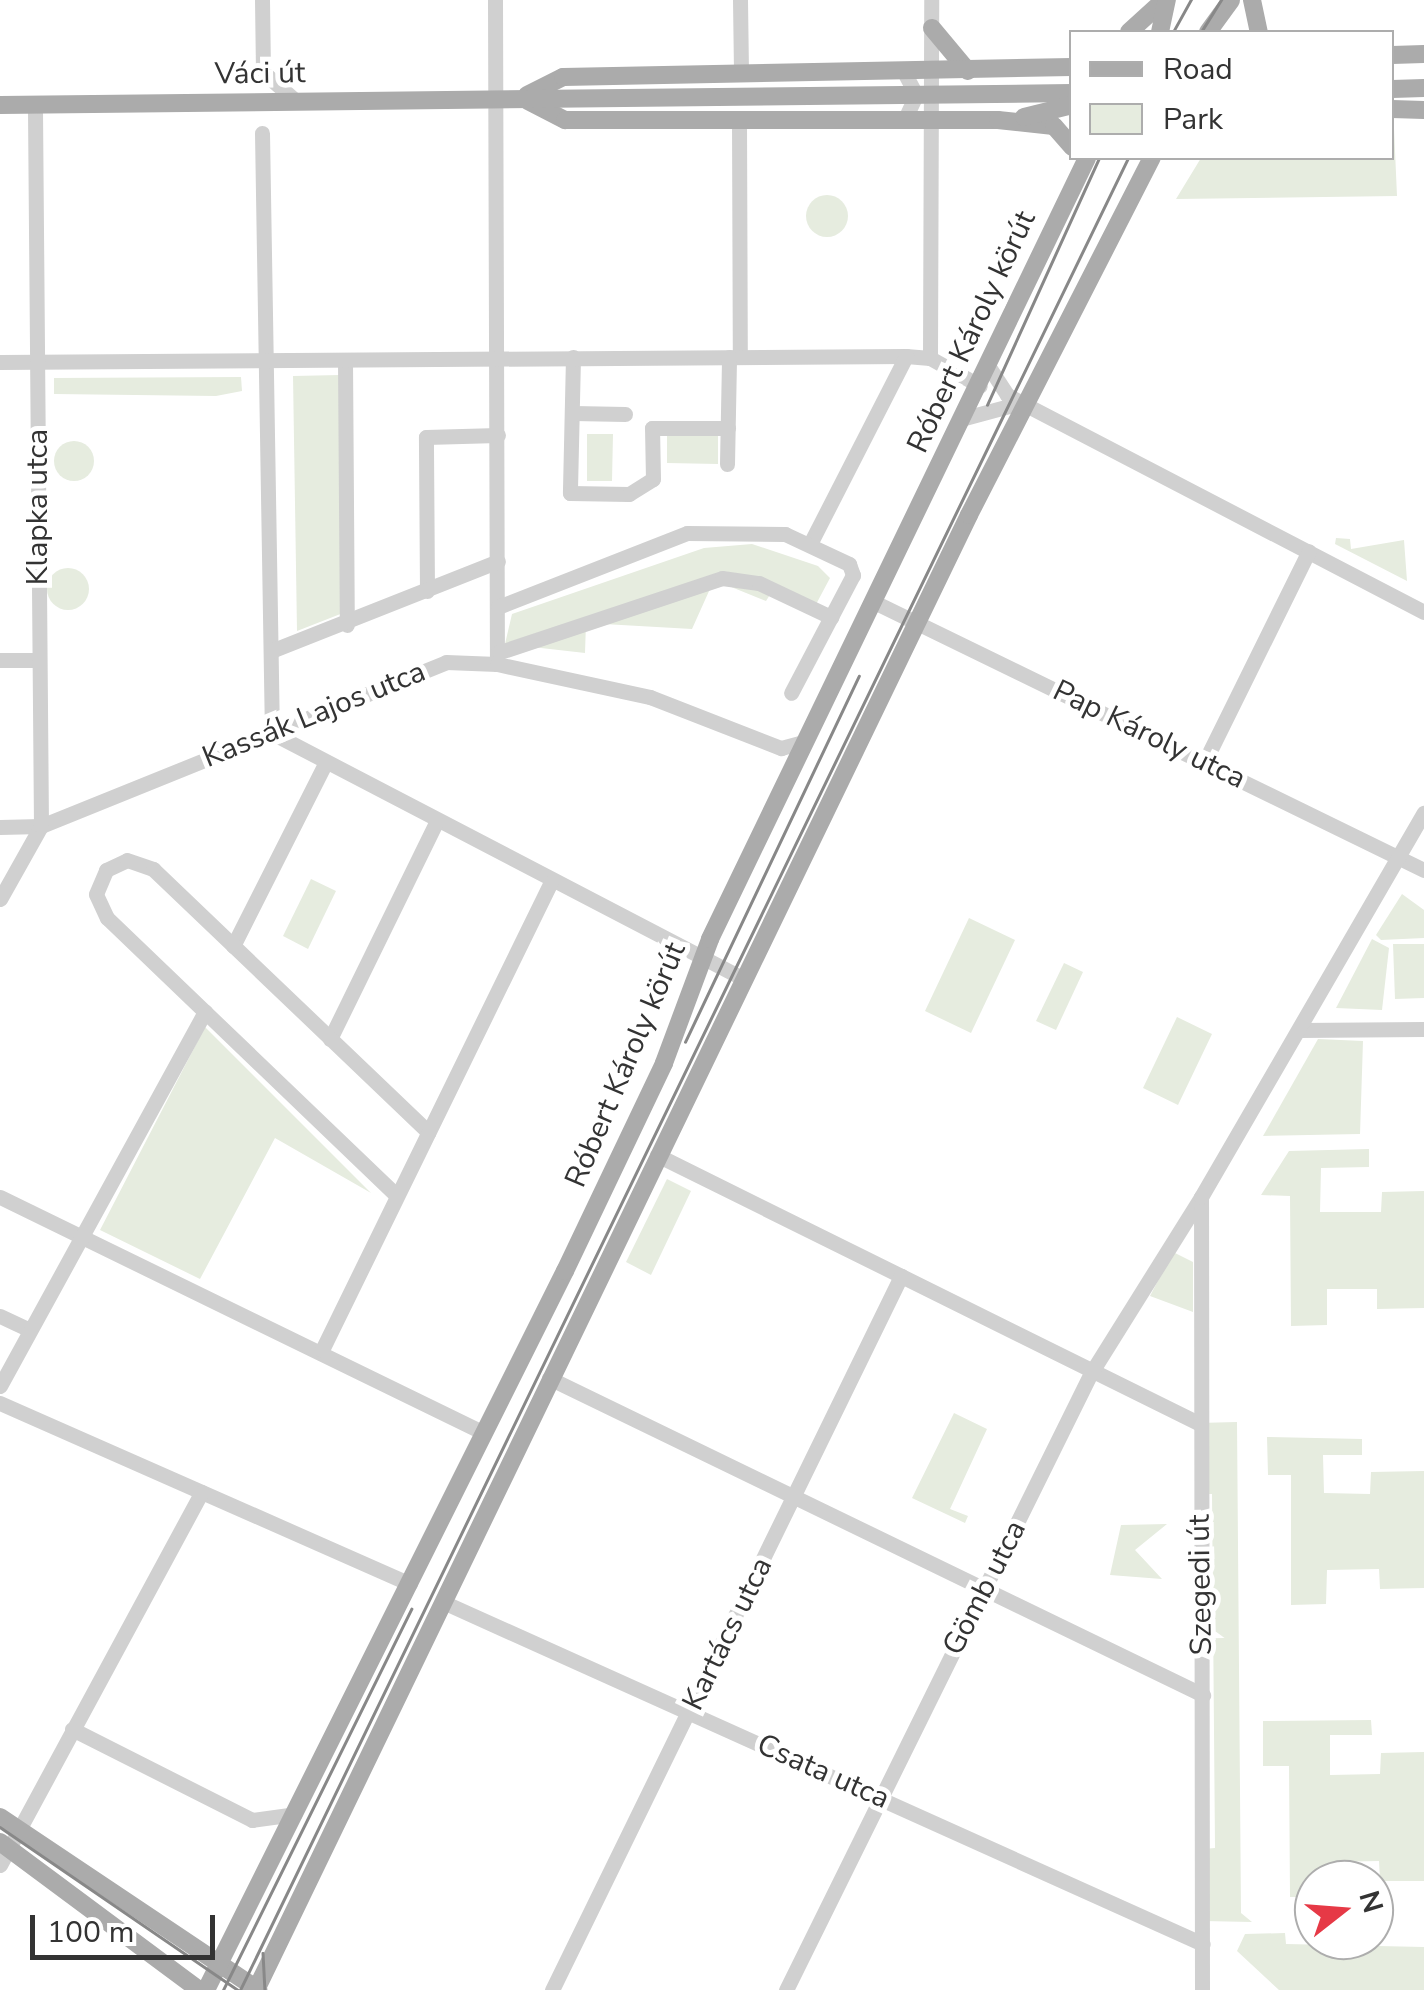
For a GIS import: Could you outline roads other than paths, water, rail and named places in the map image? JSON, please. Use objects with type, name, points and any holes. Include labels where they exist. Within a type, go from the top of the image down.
[{"type":"main road","points":[[1131,30],[1166,0]]},
{"type":"main road","points":[[1151,30],[1166,0]]},
{"type":"main road","points":[[1160,30],[1166,0]]},
{"type":"main road","points":[[1210,30],[1234,0]]},
{"type":"main road","points":[[1218,30],[1234,0]]},
{"type":"main road","points":[[1252,0],[1259,30]]},
{"type":"main road","points":[[932,28],[968,71]]},
{"type":"main road","points":[[1394,55],[1424,54]]},
{"type":"main road","name":"Váci út","points":[[522,98],[563,76],[1069,69]]},
{"type":"main road","points":[[1394,89],[1424,88]]},
{"type":"main road","name":"Váci út","points":[[0,106],[1069,93]]},
{"type":"main road","name":"Váci út","points":[[522,98],[565,120],[998,120]]},
{"type":"main road","points":[[998,120],[1069,105]]},
{"type":"main road","points":[[1394,110],[1424,110]]},
{"type":"main road","points":[[998,120],[1054,126],[1069,144]]},
{"type":"main road","name":"Róbert Károly körút","points":[[257,1990],[657,1155],[1024,403],[1148,160]]},
{"type":"main road","name":"Róbert Károly körút","points":[[202,1990],[218,1967],[410,1584],[647,1100],[702,958],[872,601],[980,386],[1076,167]]},
{"type":"main road","points":[[0,1817],[257,1990]]},
{"type":"main road","points":[[3,1852],[202,1990]]},
{"type":"street","points":[[262,0],[263,72],[296,100]]},
{"type":"street","points":[[495,0],[497,658],[722,578],[760,583],[830,617]]},
{"type":"street","points":[[740,0],[741,74]]},
{"type":"street","points":[[930,358],[932,0]]},
{"type":"street","points":[[904,72],[916,95],[905,119]]},
{"type":"street","name":"Klapka utca","points":[[35,105],[41,826]]},
{"type":"street","points":[[727,464],[734,357],[739,120]]},
{"type":"street","points":[[262,132],[272,733],[324,766],[744,979]]},
{"type":"street","points":[[573,356],[570,493],[629,494],[653,480],[652,428],[728,428]]},
{"type":"street","points":[[0,362],[906,356],[930,358],[980,386]]},
{"type":"street","points":[[811,542],[906,356]]},
{"type":"street","points":[[345,360],[347,625]]},
{"type":"street","points":[[989,366],[1007,396],[1424,612]]},
{"type":"street","points":[[962,419],[1024,403]]},
{"type":"street","points":[[573,413],[625,414]]},
{"type":"street","points":[[427,591],[426,437],[498,436]]},
{"type":"street","points":[[498,606],[688,532],[759,528],[811,542],[852,575],[791,693]]},
{"type":"street","points":[[1206,762],[1309,551]]},
{"type":"street","points":[[271,651],[347,625],[498,561]]},
{"type":"street","name":"Pap Károly utca","points":[[872,601],[1206,762],[1397,861],[1424,870]]},
{"type":"street","name":"Kassák Lajos utca","points":[[0,827],[41,826],[428,666],[497,658],[677,704],[780,748],[804,742]]},
{"type":"street","points":[[0,660],[39,660]]},
{"type":"street","points":[[233,946],[324,766]]},
{"type":"street","points":[[1201,1197],[1424,813]]},
{"type":"street","points":[[330,1039],[436,824]]},
{"type":"street","points":[[0,899],[41,826]]},
{"type":"street","points":[[396,1195],[107,918],[98,882],[128,860],[153,869],[428,1132]]},
{"type":"street","points":[[322,1350],[551,882]]},
{"type":"street","points":[[0,1386],[6,1359],[30,1330],[204,1011]]},
{"type":"street","points":[[1298,1030],[1424,1029]]},
{"type":"street","points":[[657,1155],[1198,1423]]},
{"type":"street","points":[[0,1197],[322,1350],[484,1432]]},
{"type":"street","name":"Gömb utca","points":[[786,1990],[1091,1372],[1201,1197]]},
{"type":"street","name":"Szegedi út","points":[[1201,1197],[1198,1423],[1203,1695],[1202,1990]]},
{"type":"street","name":"Kartács utca","points":[[552,1990],[795,1499],[900,1276]]},
{"type":"street","points":[[0,1316],[30,1330]]},
{"type":"street","points":[[549,1378],[1203,1695]]},
{"type":"street","points":[[0,1403],[410,1584]]},
{"type":"street","points":[[3,1852],[202,1492]]},
{"type":"street","name":"Csata utca","points":[[444,1602],[1202,1944]]},
{"type":"street","points":[[72,1729],[252,1820],[294,1814]]},
{"type":"tram line","points":[[1174,30],[1191,0]]},
{"type":"tram line","points":[[1202,30],[1221,0]]},
{"type":"tram line","points":[[987,405],[1098,160]]},
{"type":"tram line","points":[[240,1990],[1127,160]]},
{"type":"tram line","points":[[685,1042],[859,676]]},
{"type":"tram line","points":[[223,1990],[411,1609]]},
{"type":"tram line","points":[[0,1827],[238,1990]]},
{"type":"tram line","points":[[263,1953],[265,1990]]}]
